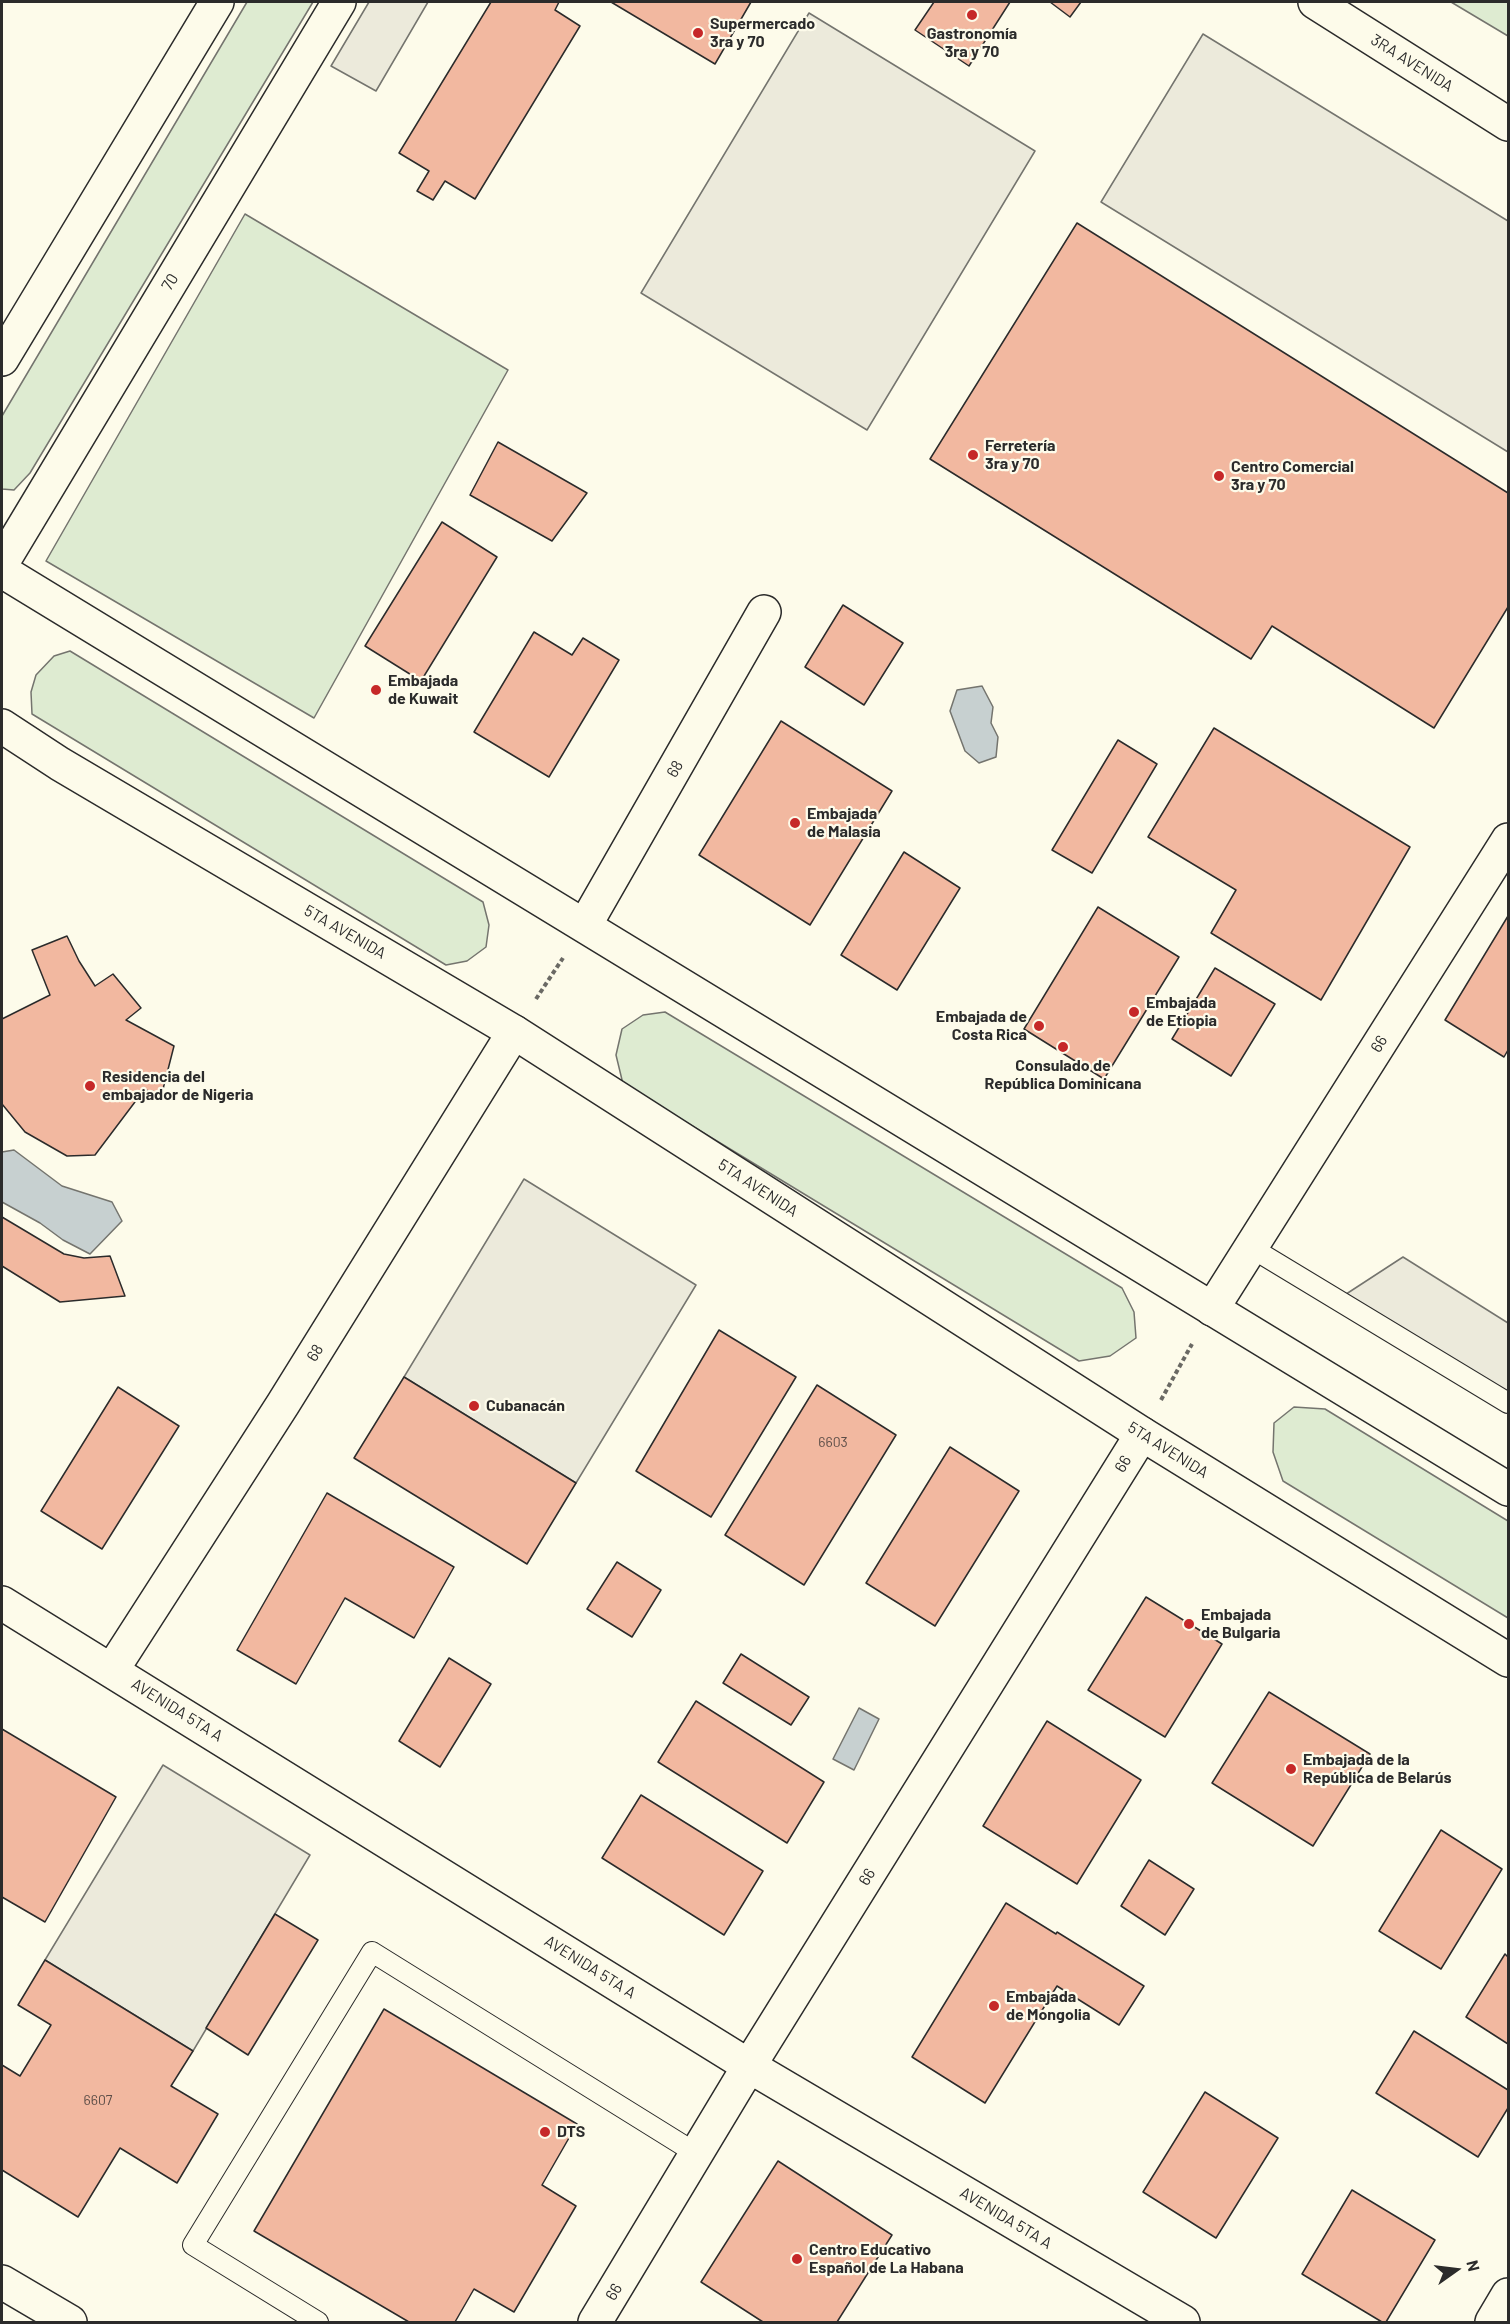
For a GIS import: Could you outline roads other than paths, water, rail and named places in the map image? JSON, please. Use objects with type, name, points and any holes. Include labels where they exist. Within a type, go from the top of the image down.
[{"type":"main road","points":[[2,359],[217,2]]},
{"type":"main road","name":"70","points":[[2,563],[339,2]]},
{"type":"main road","name":"3RA AVENIDA","points":[[1315,2],[1509,124]]},
{"type":"main road","points":[[2,571],[294,751],[585,925],[1509,1489]]},
{"type":"main road","name":"68","points":[[585,925],[764,612]]},
{"type":"main road","name":"5TA AVENIDA","points":[[2,726],[60,764],[514,1032],[1142,1434],[1509,1660]]},
{"type":"main road","name":"66","points":[[1212,1309],[1509,840]]},
{"type":"main road","name":"68","points":[[112,1670],[283,1404],[514,1032]]},
{"type":"main road","name":"66","points":[[595,2322],[749,2066],[1142,1434]]},
{"type":"main road","name":"AVENIDA 5TA A","points":[[2,1603],[749,2066],[1183,2322]]},
{"type":"main road","points":[[2,2282],[70,2322]]},
{"type":"main road","points":[[1492,2322],[1509,2295]]},
{"type":"lane","points":[[1250,1247],[1509,1403]]},
{"type":"lane","points":[[318,2322],[193,2245],[372,1952],[697,2154]]},
{"type":"place","name":"Gastronomía 3ra y 70","points":[[972,15]]},
{"type":"place","name":"Supermercado 3ra y 70","points":[[698,33]]},
{"type":"place","name":"Ferretería 3ra y 70","points":[[973,455]]},
{"type":"place","name":"Centro Comercial 3ra y 70","points":[[1219,476]]},
{"type":"place","name":"Embajada de Kuwait","points":[[376,690]]},
{"type":"place","name":"Embajada de Malasia","points":[[795,823]]},
{"type":"place","name":"Embajada de Etiopia","points":[[1134,1012]]},
{"type":"place","name":"Embajada de Costa Rica","points":[[1039,1026]]},
{"type":"place","name":"Consulado de República Dominicana","points":[[1063,1047]]},
{"type":"place","name":"Residencia del embajador de Nigeria","points":[[90,1086]]},
{"type":"place","name":"Cubanacán","points":[[474,1406]]},
{"type":"place","name":"Embajada de Bulgaria","points":[[1189,1624]]},
{"type":"place","name":"Embajada de la República de Belarús","points":[[1291,1769]]},
{"type":"place","name":"Embajada de Mongolia","points":[[994,2006]]},
{"type":"place","name":"DTS","points":[[545,2132]]},
{"type":"place","name":"Centro Educativo Español de La Habana","points":[[797,2259]]}]
